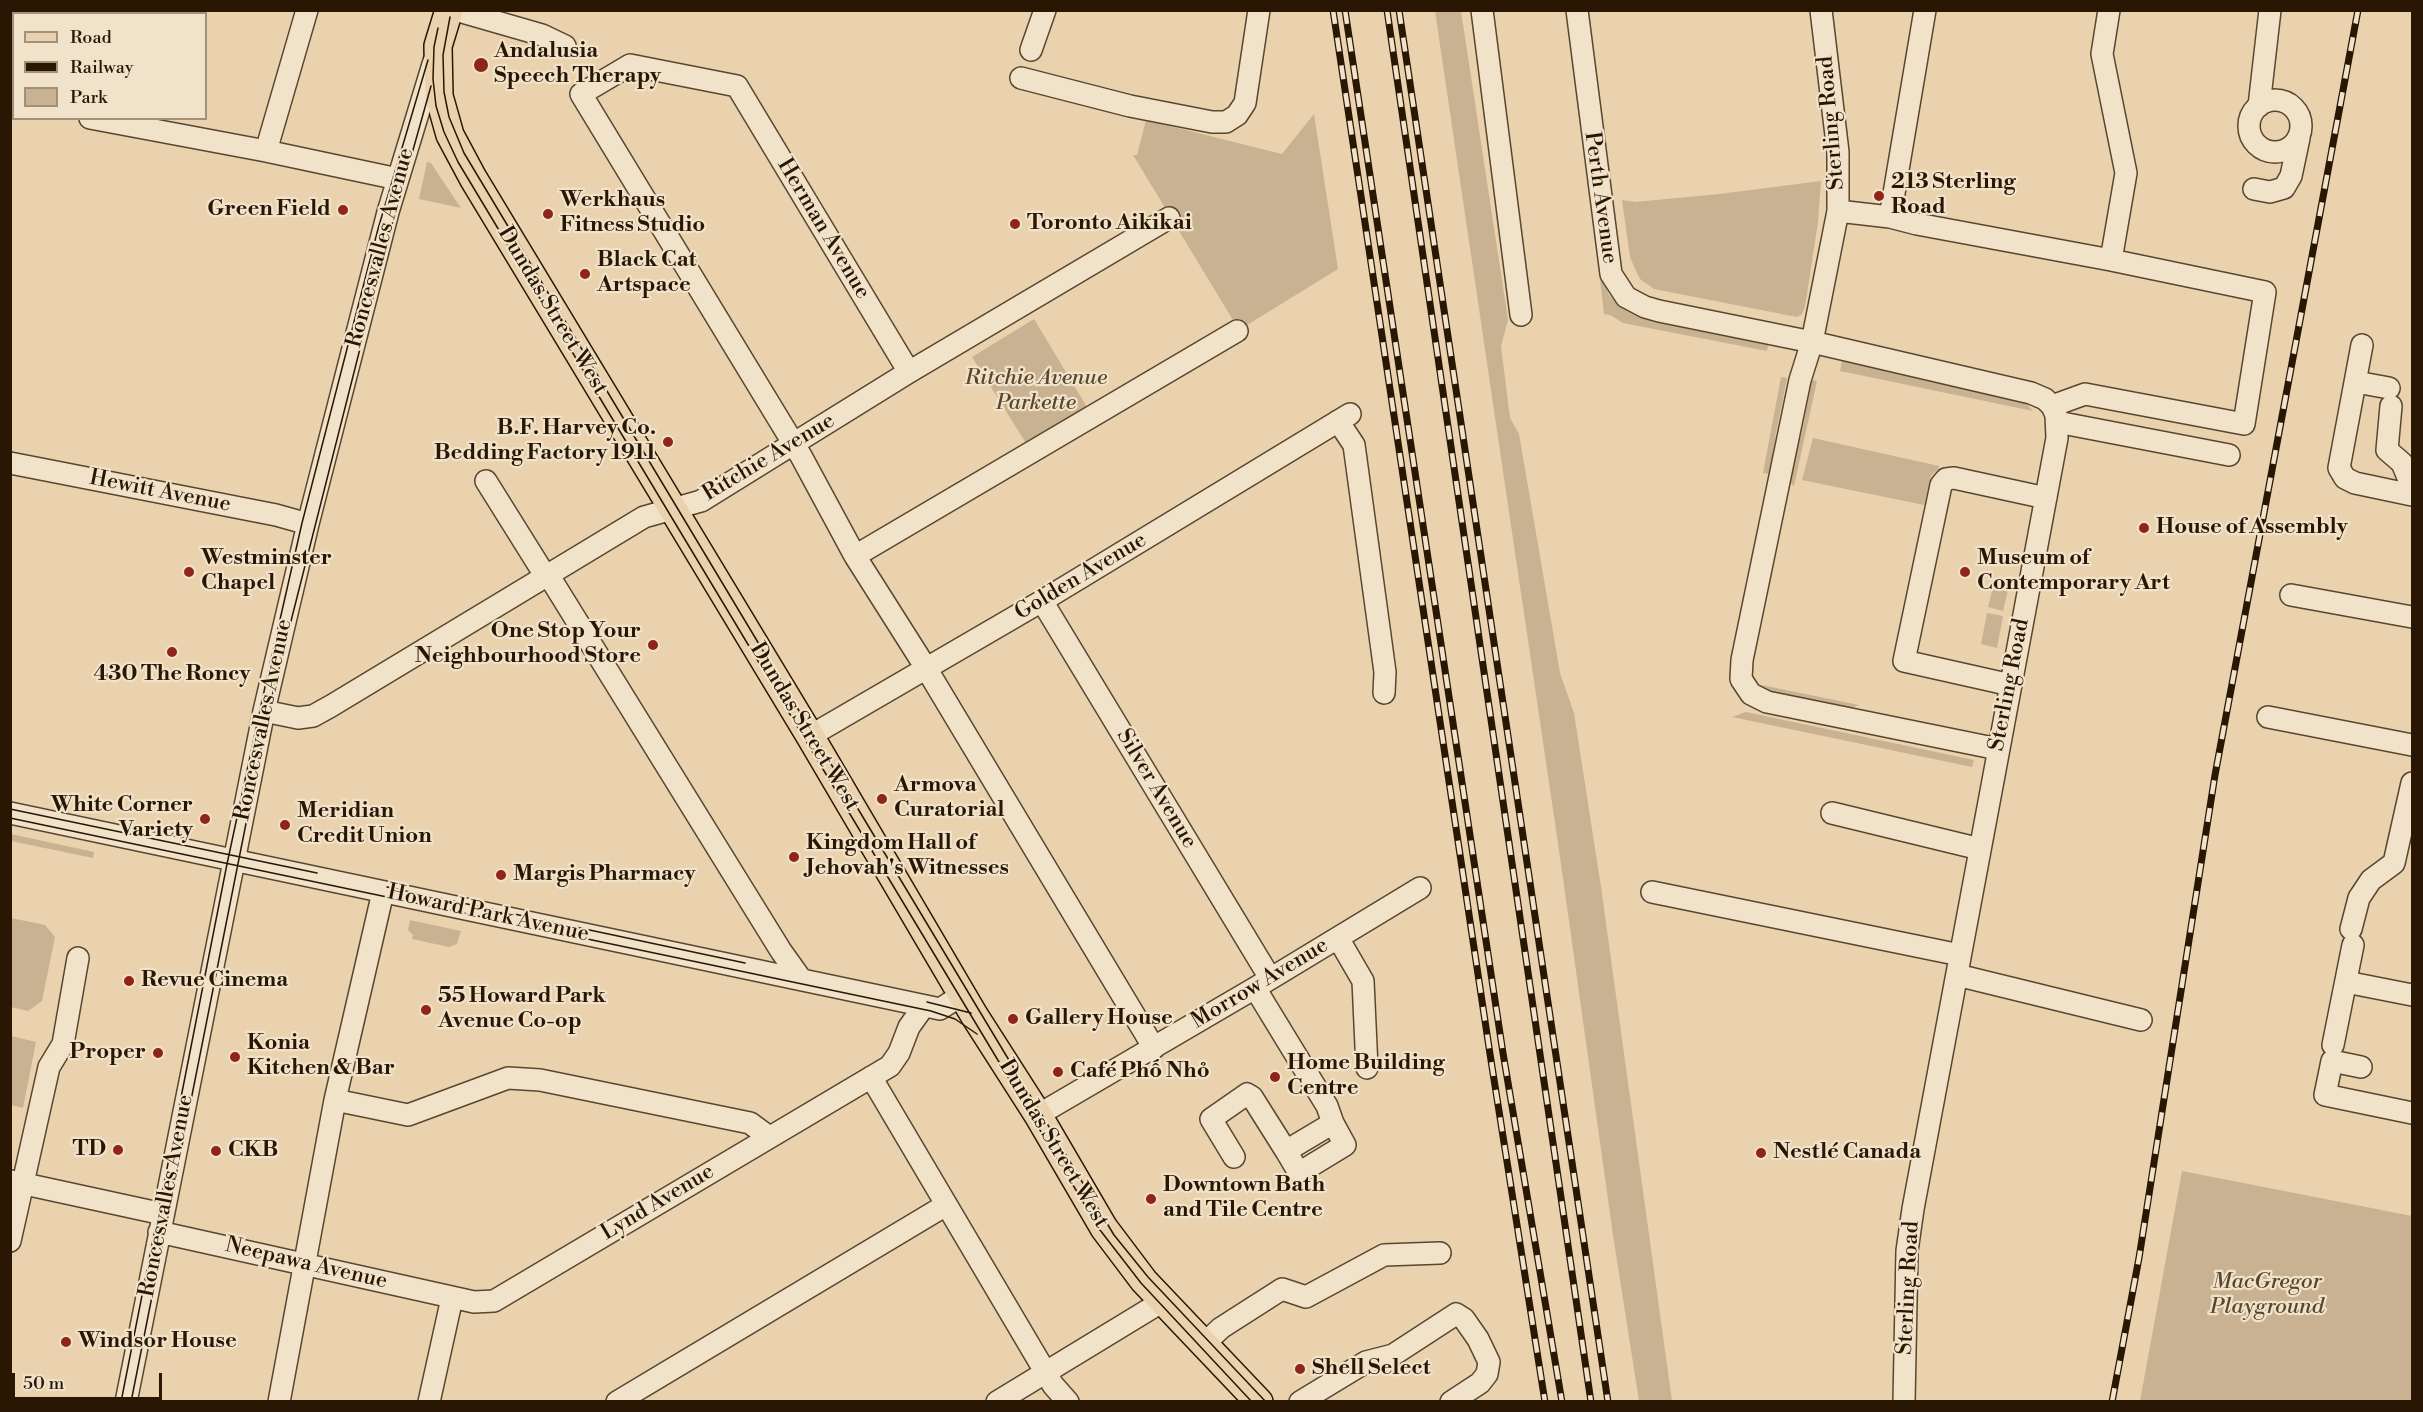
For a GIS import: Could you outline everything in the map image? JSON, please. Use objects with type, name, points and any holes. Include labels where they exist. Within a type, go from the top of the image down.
[{"type":"main road","name":"Dundas Street West","points":[[449,10],[438,46],[439,96],[454,146],[1104,1228],[1122,1254],[1163,1301],[1259,1401]]},
{"type":"street","points":[[266,151],[307,10]]},
{"type":"street","points":[[455,10],[542,35],[565,46]]},
{"type":"street","points":[[1031,50],[1045,10]]},
{"type":"street","points":[[1022,78],[1130,106],[1212,122],[1226,122],[1237,115],[1245,103],[1259,10]]},
{"type":"street","points":[[1482,10],[1521,315]]},
{"type":"street","name":"Perth Avenue","points":[[1576,10],[1611,274],[1617,287],[1632,302],[1645,308],[1812,342]]},
{"type":"street","name":"Sterling Road","points":[[1821,10],[1838,152],[1838,211],[1812,342],[1800,380],[1745,649],[1741,679],[1751,694],[1767,702],[1998,749]]},
{"type":"street","points":[[1890,217],[1925,10]]},
{"type":"street","points":[[2109,10],[2102,54],[2126,173],[2111,260]]},
{"type":"street","points":[[2270,10],[2259,106],[2250,120],[2249,128],[2251,136],[2261,148],[2278,152],[2286,150],[2299,138]]},
{"type":"street","name":"Roncesvalles Avenue","points":[[126,1401],[264,711],[308,524],[398,179],[438,46]]},
{"type":"street","name":"Herman Avenue","points":[[794,445],[581,93],[630,64],[737,86],[909,372]]},
{"type":"street","points":[[2254,189],[2270,192],[2284,188],[2291,176],[2301,121],[2291,106],[2275,100],[2259,106]]},
{"type":"street","points":[[109,120],[137,123],[398,179]]},
{"type":"street","points":[[1838,211],[1890,217],[2265,292],[2244,424],[2085,394],[2055,414]]},
{"type":"street","name":"Ritchie Avenue","points":[[264,711],[298,718],[313,716],[644,517],[701,501],[909,372],[1169,218]]},
{"type":"street","points":[[855,556],[1238,331]]},
{"type":"street","points":[[1812,342],[2031,393],[2045,399],[2055,414],[2229,455]]},
{"type":"street","points":[[2356,382],[2390,397],[2387,450],[2402,464],[2409,480],[2410,495],[2355,483],[2345,478],[2339,468],[2362,345]]},
{"type":"street","name":"Sterling Road","points":[[1904,1401],[1907,1251],[2057,438],[2055,414]]},
{"type":"street","name":"Golden Avenue","points":[[810,736],[1042,601],[1344,418],[1354,445],[1385,672],[1384,693]]},
{"type":"street","points":[[794,445],[855,556],[926,668],[1154,1048]]},
{"type":"street","name":"Hewitt Avenue","points":[[10,463],[276,515],[308,524]]},
{"type":"street","points":[[2011,685],[1904,661],[1941,485],[1946,479],[1954,478],[2046,498]]},
{"type":"street","points":[[486,481],[781,951],[801,979]]},
{"type":"street","points":[[2291,595],[2412,617]]},
{"type":"street","name":"Silver Avenue","points":[[1042,601],[1263,983],[1327,1106],[1333,1123],[1286,1151],[1252,1097],[1247,1094],[1211,1119],[1234,1157]]},
{"type":"street","points":[[2268,717],[2412,745]]},
{"type":"street","points":[[2333,1045],[2346,982],[2359,898],[2371,880],[2394,863],[2412,783]]},
{"type":"street","name":"Howard Park Avenue","points":[[10,813],[924,1006],[940,1009],[962,995]]},
{"type":"street","points":[[1832,813],[1980,849]]},
{"type":"street","name":"Morrow Avenue","points":[[1038,1115],[1420,888]]},
{"type":"street","points":[[279,1401],[335,1100],[383,891]]},
{"type":"street","points":[[1652,892],[1959,965],[2141,1020]]},
{"type":"street","points":[[1338,938],[1363,981],[1367,1068]]},
{"type":"street","points":[[10,1241],[16,1183],[49,1067],[63,1044],[78,958]]},
{"type":"street","points":[[2346,982],[2412,995]]},
{"type":"street","name":"Lynd Avenue","points":[[452,1298],[474,1302],[494,1301],[871,1077],[895,1061],[905,1034],[924,1006]]},
{"type":"street","points":[[2361,1067],[2332,1061],[2325,1095],[2412,1113]]},
{"type":"street","points":[[871,1077],[1045,1372],[1053,1385],[1068,1401]]},
{"type":"street","points":[[335,1100],[408,1115],[508,1078],[540,1080],[750,1123],[769,1137]]},
{"type":"street","name":"Neepawa Avenue","points":[[16,1183],[306,1264],[452,1298]]},
{"type":"street","points":[[617,1401],[946,1205]]},
{"type":"street","points":[[1204,1344],[1221,1328],[1282,1289],[1306,1297],[1384,1255],[1440,1252]]},
{"type":"street","points":[[429,1401],[452,1298]]},
{"type":"street","points":[[997,1401],[1163,1301]]},
{"type":"street","points":[[1300,1401],[1365,1362],[1393,1355],[1456,1314],[1464,1319],[1478,1339],[1488,1362],[1487,1374],[1480,1383],[1451,1401]]},
{"type":"green space","points":[[1435,11],[1461,11],[1508,320],[1501,346],[1510,418],[1519,434],[1560,673],[1574,713],[1601,887],[1672,1401],[1639,1401]]},
{"type":"green space","points":[[1314,114],[1338,269],[1239,330],[1133,155],[1137,155],[1146,120],[1282,154]]},
{"type":"green space","points":[[427,162],[431,163],[461,208],[419,199]]},
{"type":"green space","points":[[1821,181],[1818,222],[1805,307],[1802,314],[1797,317],[1654,289],[1640,279],[1630,257],[1622,200],[1635,202],[1719,194]]},
{"type":"green space","points":[[1599,270],[1609,295],[1620,307],[1634,315],[1653,322],[1768,345],[1767,351],[1623,323],[1604,314]]},
{"type":"green space","name":"Ritchie Avenue Parkette","points":[[1034,319],[1090,412],[1029,448],[972,357]]},
{"type":"green space","points":[[1842,360],[2006,394],[2024,401],[2033,411],[1840,371]]},
{"type":"green space","points":[[1781,377],[1787,378],[1770,474],[1763,473]]},
{"type":"green space","points":[[1812,380],[1817,381],[1794,486],[1789,482],[1789,478],[1802,432]]},
{"type":"green space","points":[[1813,438],[1939,466],[1931,476],[1924,505],[1802,480]]},
{"type":"green space","points":[[1994,583],[2009,586],[2003,611],[1988,607]]},
{"type":"green space","points":[[1987,613],[2003,616],[1997,648],[1981,644]]},
{"type":"green space","points":[[1757,684],[1859,705],[1849,709],[1773,695]]},
{"type":"green space","points":[[1746,712],[1974,760],[1972,767],[1732,717]]},
{"type":"green space","points":[[11,834],[94,852],[93,858],[11,841]]},
{"type":"green space","points":[[11,918],[45,925],[55,937],[42,1001],[28,1011],[11,1007]]},
{"type":"green space","points":[[410,920],[461,931],[457,944],[449,947],[412,939],[413,935],[408,930]]},
{"type":"green space","points":[[11,1036],[36,1042],[23,1108],[11,1105]]},
{"type":"green space","name":"MacGregor Playground","points":[[2182,1171],[2412,1216],[2412,1401],[2140,1401]]},
{"type":"tram line","points":[[450,17],[443,55],[444,92],[449,117],[464,153],[1114,1235],[1148,1277],[1266,1402]]},
{"type":"tram line","points":[[438,28],[434,47],[433,79],[436,106],[444,132],[458,162],[1100,1230],[1141,1283],[1252,1402]]},
{"type":"tram line","points":[[121,1402],[227,864],[302,523],[378,229],[428,60]]},
{"type":"tram line","points":[[272,696],[386,246],[431,86]]},
{"type":"tram line","points":[[131,1402],[262,743]]},
{"type":"tram line","points":[[10,809],[317,873]]},
{"type":"tram line","points":[[10,818],[931,1011],[955,1019],[977,1034]]},
{"type":"tram line","points":[[387,887],[745,963]]},
{"type":"tram line","points":[[927,1002],[971,1013]]},
{"type":"railway","points":[[1333,10],[1490,1054],[1545,1402]]},
{"type":"railway","points":[[1345,10],[1503,1053],[1562,1402]]},
{"type":"railway","points":[[1387,10],[1591,1402]]},
{"type":"railway","points":[[1399,10],[1608,1402]]},
{"type":"railway","points":[[2112,1402],[2139,1258],[2215,775],[2358,10]]},
{"type":"place","name":"Andalusia Speech Therapy","points":[[481,65]]},
{"type":"place","name":"213 Sterling Road","points":[[1879,196]]},
{"type":"place","name":"Green Field","points":[[343,210]]},
{"type":"place","name":"Werkhaus Fitness Studio","points":[[548,214]]},
{"type":"place","name":"Toronto Aikikai","points":[[1015,224]]},
{"type":"place","name":"Black Cat Artspace","points":[[585,274]]},
{"type":"place","name":"B.F. Harvey Co. Bedding Factory 1911","points":[[668,442]]},
{"type":"place","name":"House of Assembly","points":[[2144,528]]},
{"type":"place","name":"Westminster Chapel","points":[[189,572]]},
{"type":"place","name":"Museum of Contemporary Art","points":[[1965,572]]},
{"type":"place","name":"One Stop Your Neighbourhood Store","points":[[653,645]]},
{"type":"place","name":"430 The Roncy","points":[[172,652]]},
{"type":"place","name":"Armova Curatorial","points":[[882,799]]},
{"type":"place","name":"White Corner Variety","points":[[205,819]]},
{"type":"place","name":"Meridian Credit Union","points":[[285,825]]},
{"type":"place","name":"Kingdom Hall of Jehovah's Witnesses","points":[[794,857]]},
{"type":"place","name":"Margis Pharmacy","points":[[501,875]]},
{"type":"place","name":"Revue Cinema","points":[[129,981]]},
{"type":"place","name":"55 Howard Park Avenue Co-op","points":[[426,1010]]},
{"type":"place","name":"Gallery House","points":[[1013,1019]]},
{"type":"place","name":"Proper","points":[[158,1053]]},
{"type":"place","name":"Konia Kitchen & Bar","points":[[235,1057]]},
{"type":"place","name":"Café Phố Nhỏ","points":[[1058,1072]]},
{"type":"place","name":"Home Building Centre","points":[[1275,1077]]},
{"type":"place","name":"TD","points":[[118,1150]]},
{"type":"place","name":"CKB","points":[[216,1151]]},
{"type":"place","name":"Nestlé Canada","points":[[1761,1153]]},
{"type":"place","name":"Downtown Bath and Tile Centre","points":[[1151,1199]]},
{"type":"place","name":"Windsor House","points":[[66,1342]]},
{"type":"place","name":"Shell Select","points":[[1300,1369]]}]
